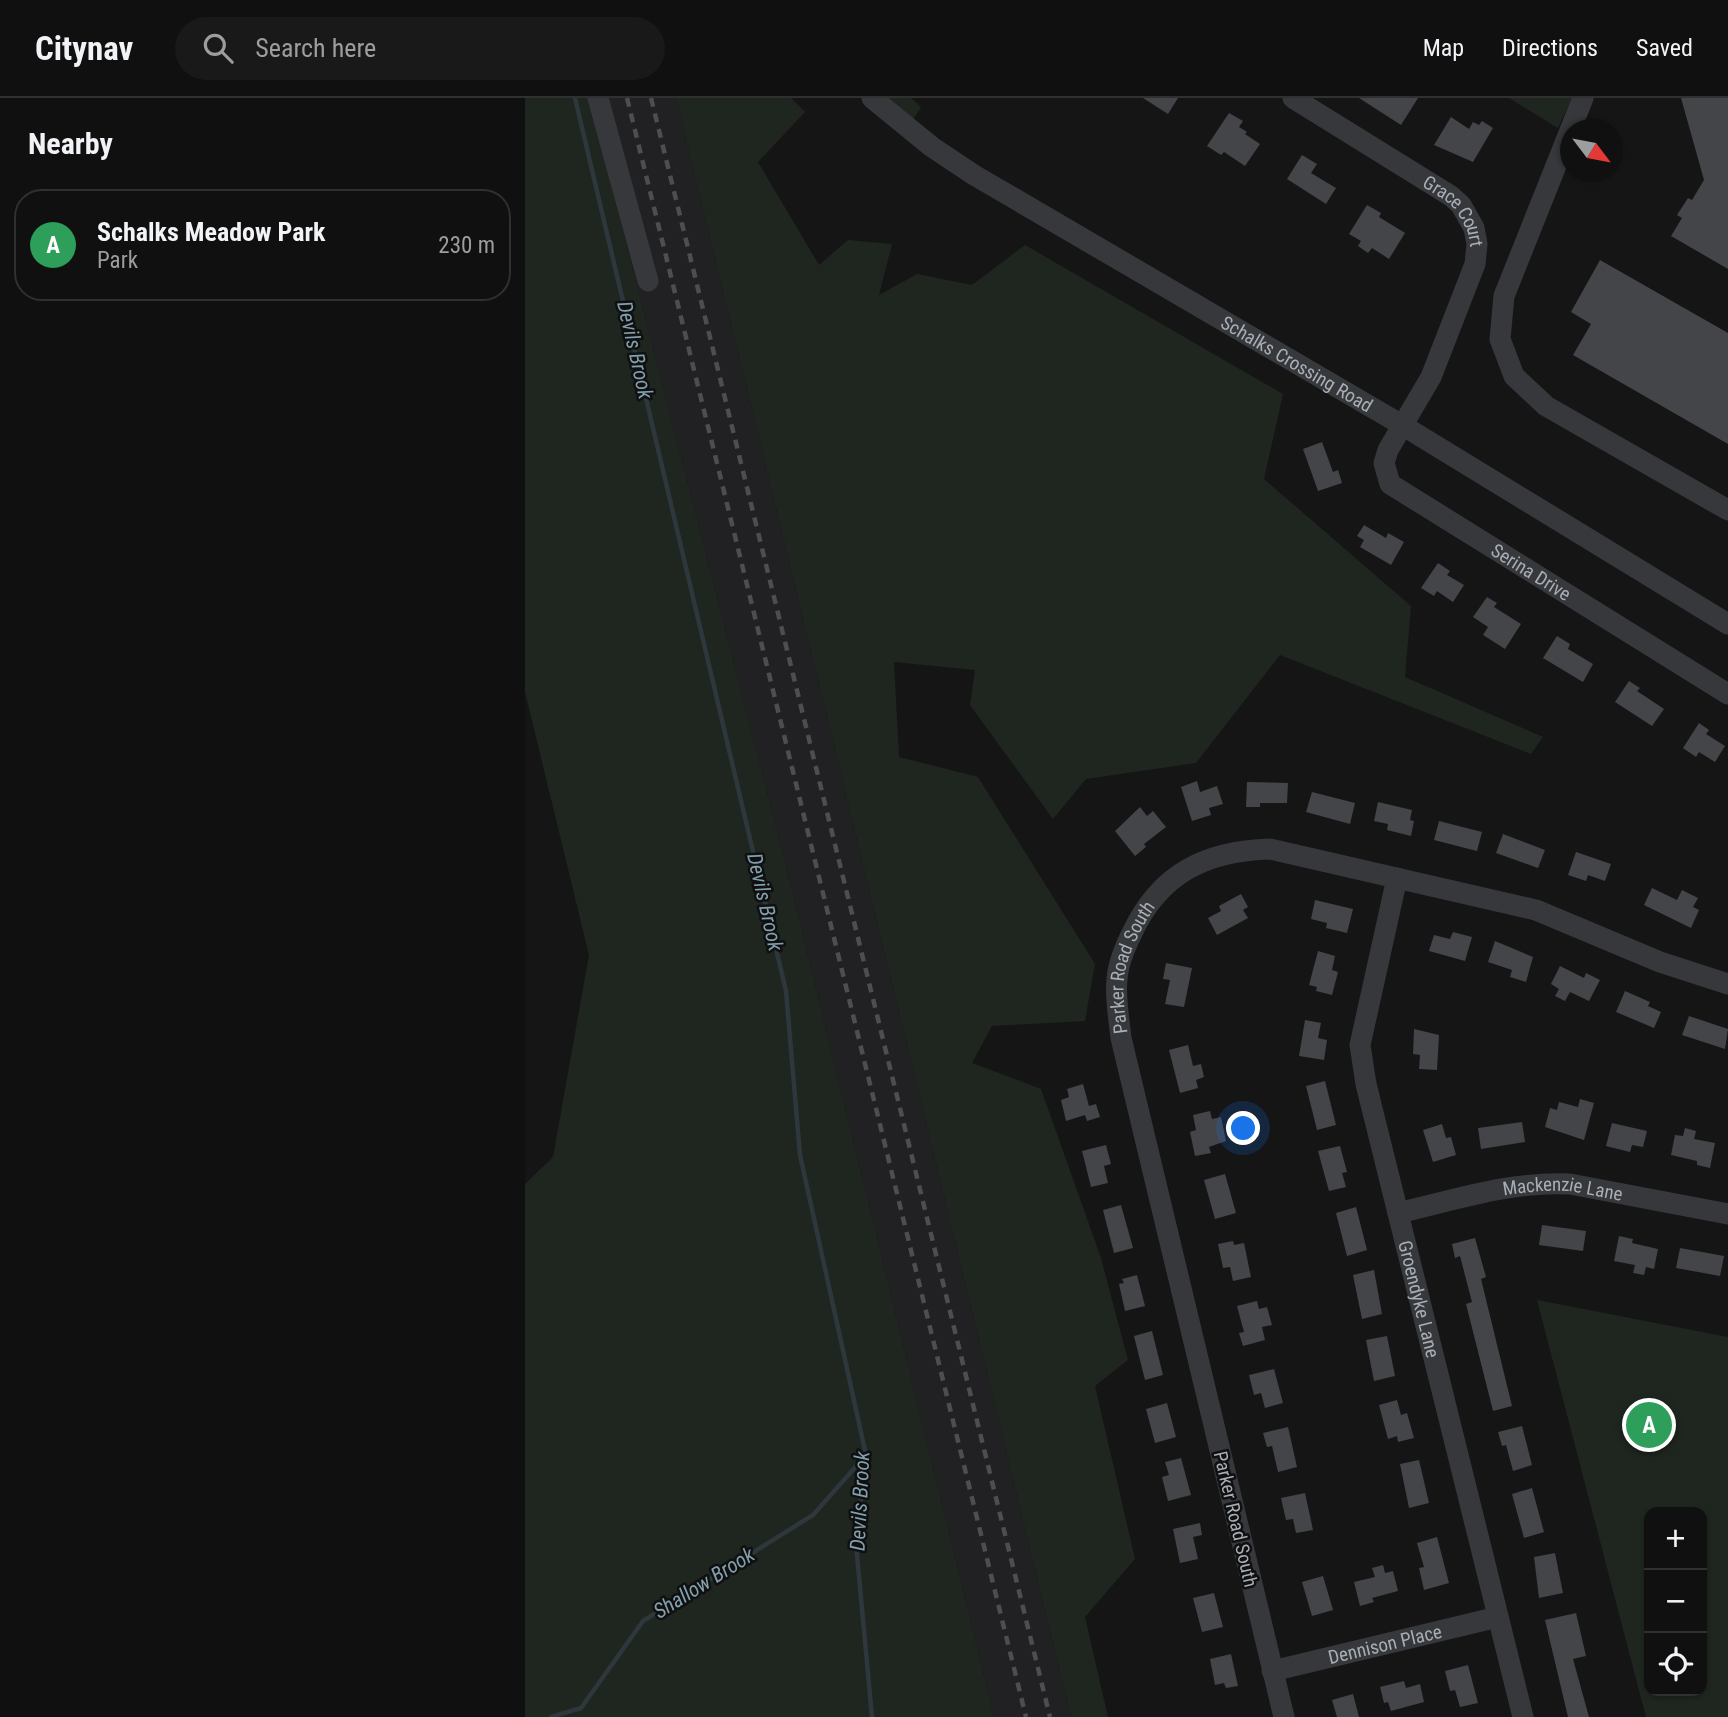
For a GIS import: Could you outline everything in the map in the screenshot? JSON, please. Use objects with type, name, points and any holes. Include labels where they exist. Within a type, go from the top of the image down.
[{"type":"street","points":[[598,98],[649,281]]},
{"type":"street","name":"Schalks Crossing Road","points":[[872,98],[932,147],[974,176],[1402,425],[1728,624]]},
{"type":"street","name":"Grace Court","points":[[1293,98],[1451,196],[1468,215],[1474,228],[1477,244],[1475,264],[1431,377],[1402,425]]},
{"type":"street","points":[[1583,98],[1504,296],[1500,339],[1514,376],[1546,406],[1728,510]]},
{"type":"street","name":"Serina Drive","points":[[1402,425],[1384,463],[1390,484],[1397,491],[1728,694]]},
{"type":"street","name":"Parker Road South","points":[[1284,1717],[1121,1038],[1117,978],[1136,925],[1159,890],[1179,874],[1208,859],[1237,850],[1270,849],[1536,910],[1660,962],[1728,984]]},
{"type":"street","name":"Groendyke Lane","points":[[1397,878],[1360,1045],[1366,1084],[1523,1717]]},
{"type":"street","name":"Mackenzie Lane","points":[[1398,1213],[1518,1184],[1546,1182],[1570,1184],[1728,1214]]},
{"type":"street","name":"Dennison Place","points":[[1272,1671],[1498,1617]]},
{"type":"shaded area","points":[[525,98],[589,98],[790,882],[994,1717],[525,1717],[525,1184],[553,1157],[589,955],[525,692]]},
{"type":"shaded area","points":[[589,98],[676,98],[1071,1717],[994,1717],[790,882]]},
{"type":"shaded area","points":[[676,98],[791,98],[805,112],[758,162],[819,265],[848,240],[892,244],[879,295],[917,274],[972,285],[1025,245],[1283,394],[1264,479],[1411,606],[1405,677],[1543,737],[1531,754],[1280,655],[1196,763],[1086,779],[1053,819],[970,705],[975,670],[894,662],[899,757],[978,777],[1095,964],[1085,1021],[992,1026],[972,1063],[1041,1089],[1101,1258],[1128,1360],[1095,1386],[1135,1559],[1085,1617],[1108,1717],[1071,1717]]},
{"type":"shaded area","points":[[883,98],[911,98],[921,107],[912,122]]},
{"type":"shaded area","points":[[1509,98],[1572,98],[1558,128]]},
{"type":"shaded area","points":[[1537,1300],[1728,1337],[1728,1717],[1646,1717]]},
{"type":"building","points":[[1143,98],[1178,98],[1168,114]]},
{"type":"building","points":[[1359,98],[1418,98],[1401,125]]},
{"type":"building","points":[[1681,98],[1728,98],[1728,269],[1671,236],[1682,218],[1677,215],[1688,198],[1692,200],[1704,180]]},
{"type":"building","points":[[1229,113],[1243,121],[1239,127],[1260,144],[1245,166],[1224,152],[1221,155],[1207,146]]},
{"type":"building","points":[[1451,117],[1469,129],[1473,122],[1479,125],[1482,121],[1493,128],[1473,162],[1434,145]]},
{"type":"building","points":[[1302,155],[1317,164],[1311,173],[1336,188],[1326,204],[1287,179]]},
{"type":"building","points":[[1367,205],[1381,213],[1379,217],[1405,233],[1389,259],[1372,248],[1368,253],[1358,246],[1361,241],[1349,234]]},
{"type":"building","points":[[1600,260],[1728,333],[1728,444],[1573,355],[1591,324],[1571,312]]},
{"type":"building","points":[[1322,442],[1333,472],[1338,470],[1342,483],[1318,491],[1303,449]]},
{"type":"building","points":[[1364,525],[1386,538],[1388,533],[1404,542],[1391,565],[1360,547],[1364,540],[1357,536]]},
{"type":"building","points":[[1438,563],[1450,571],[1447,575],[1464,585],[1453,602],[1437,591],[1434,596],[1421,588]]},
{"type":"building","points":[[1487,597],[1497,603],[1494,607],[1521,624],[1505,649],[1483,635],[1488,627],[1473,617]]},
{"type":"building","points":[[1557,636],[1570,644],[1568,649],[1593,664],[1583,682],[1543,658]]},
{"type":"building","points":[[1629,681],[1640,688],[1637,691],[1664,709],[1652,726],[1615,702]]},
{"type":"building","points":[[1699,723],[1709,730],[1706,734],[1725,746],[1715,762],[1699,752],[1696,757],[1683,748]]},
{"type":"building","points":[[1197,781],[1200,792],[1217,786],[1223,804],[1209,808],[1211,815],[1192,821],[1181,787]]},
{"type":"building","points":[[1247,782],[1288,783],[1287,803],[1260,803],[1260,807],[1246,807]]},
{"type":"building","points":[[1312,792],[1355,803],[1350,824],[1306,812]]},
{"type":"building","points":[[1378,802],[1412,810],[1410,820],[1414,821],[1411,836],[1387,830],[1388,824],[1374,821]]},
{"type":"building","points":[[1140,807],[1147,816],[1153,811],[1166,827],[1144,844],[1146,847],[1135,856],[1115,831]]},
{"type":"building","points":[[1439,821],[1482,832],[1477,851],[1434,840]]},
{"type":"building","points":[[1503,834],[1545,850],[1538,868],[1496,853]]},
{"type":"building","points":[[1576,852],[1611,864],[1605,881],[1588,875],[1586,881],[1568,875]]},
{"type":"building","points":[[1652,888],[1677,900],[1682,890],[1698,898],[1693,907],[1699,910],[1691,928],[1644,905]]},
{"type":"building","points":[[1241,894],[1248,907],[1243,910],[1248,918],[1217,935],[1208,918],[1221,911],[1219,906]]},
{"type":"building","points":[[1315,900],[1353,909],[1347,933],[1326,928],[1327,923],[1311,919]]},
{"type":"building","points":[[1453,932],[1472,937],[1465,961],[1429,951],[1434,935],[1450,939]]},
{"type":"building","points":[[1495,941],[1533,957],[1526,982],[1510,977],[1512,970],[1488,962]]},
{"type":"building","points":[[1318,951],[1335,956],[1332,970],[1338,972],[1332,995],[1316,991],[1317,987],[1309,985]]},
{"type":"building","points":[[1166,963],[1192,968],[1184,1007],[1165,1004],[1170,980],[1163,979]]},
{"type":"building","points":[[1560,966],[1584,978],[1586,973],[1600,980],[1589,1001],[1570,992],[1565,1001],[1555,996],[1559,989],[1551,984]]},
{"type":"building","points":[[1625,991],[1650,1002],[1648,1006],[1661,1012],[1654,1028],[1616,1012]]},
{"type":"building","points":[[1689,1016],[1728,1029],[1725,1049],[1682,1035]]},
{"type":"building","points":[[1305,1020],[1321,1023],[1318,1038],[1327,1040],[1324,1060],[1299,1056]]},
{"type":"building","points":[[1414,1029],[1439,1035],[1437,1070],[1419,1069],[1420,1055],[1413,1054]]},
{"type":"building","points":[[1188,1045],[1193,1066],[1201,1064],[1204,1077],[1196,1080],[1198,1088],[1180,1093],[1169,1050]]},
{"type":"building","points":[[1325,1081],[1336,1125],[1317,1130],[1306,1086]]},
{"type":"building","points":[[1083,1084],[1089,1106],[1096,1104],[1100,1117],[1087,1121],[1085,1115],[1066,1121],[1061,1100],[1069,1097],[1067,1089]]},
{"type":"building","points":[[1580,1099],[1594,1103],[1584,1140],[1545,1127],[1550,1108],[1557,1110],[1559,1102],[1578,1107]]},
{"type":"building","points":[[1210,1111],[1212,1119],[1221,1117],[1226,1141],[1209,1147],[1211,1153],[1195,1156],[1190,1132],[1196,1130],[1193,1115]]},
{"type":"building","points":[[1522,1122],[1525,1142],[1481,1149],[1478,1128]]},
{"type":"building","points":[[1612,1123],[1647,1131],[1643,1147],[1632,1145],[1630,1152],[1606,1146]]},
{"type":"building","points":[[1442,1124],[1446,1138],[1451,1137],[1456,1155],[1433,1162],[1423,1130]]},
{"type":"building","points":[[1685,1128],[1696,1131],[1694,1139],[1715,1143],[1710,1168],[1697,1165],[1697,1161],[1671,1155],[1675,1135],[1683,1136]]},
{"type":"building","points":[[1106,1145],[1111,1164],[1104,1166],[1108,1183],[1091,1187],[1082,1151]]},
{"type":"building","points":[[1340,1146],[1347,1172],[1342,1173],[1346,1187],[1329,1191],[1318,1151]]},
{"type":"building","points":[[1225,1174],[1236,1213],[1215,1219],[1204,1180]]},
{"type":"building","points":[[1121,1205],[1133,1248],[1114,1253],[1103,1210]]},
{"type":"building","points":[[1356,1207],[1367,1250],[1347,1256],[1336,1213]]},
{"type":"building","points":[[1542,1225],[1586,1231],[1583,1251],[1539,1245]]},
{"type":"building","points":[[1619,1236],[1633,1239],[1632,1243],[1658,1249],[1654,1269],[1646,1267],[1644,1275],[1633,1273],[1635,1265],[1614,1261]]},
{"type":"building","points":[[1475,1238],[1486,1277],[1481,1279],[1512,1406],[1493,1411],[1466,1304],[1472,1302],[1460,1256],[1455,1258],[1452,1244]]},
{"type":"building","points":[[1233,1241],[1234,1245],[1244,1243],[1251,1277],[1233,1281],[1230,1267],[1223,1268],[1218,1244]]},
{"type":"building","points":[[1680,1248],[1724,1256],[1720,1276],[1676,1268]]},
{"type":"building","points":[[1374,1270],[1382,1314],[1362,1319],[1353,1275]]},
{"type":"building","points":[[1137,1275],[1145,1306],[1125,1311],[1119,1284],[1124,1283],[1122,1279]]},
{"type":"building","points":[[1257,1301],[1259,1309],[1267,1307],[1272,1325],[1262,1327],[1265,1340],[1243,1346],[1239,1333],[1244,1332],[1237,1306]]},
{"type":"building","points":[[1152,1331],[1163,1375],[1145,1380],[1134,1336]]},
{"type":"building","points":[[1387,1336],[1395,1376],[1374,1381],[1366,1340]]},
{"type":"building","points":[[1274,1369],[1283,1403],[1265,1408],[1261,1393],[1254,1395],[1249,1375]]},
{"type":"building","points":[[1397,1400],[1401,1415],[1407,1413],[1414,1438],[1398,1442],[1397,1436],[1388,1439],[1379,1405]]},
{"type":"building","points":[[1167,1403],[1176,1437],[1155,1443],[1146,1409]]},
{"type":"building","points":[[1522,1426],[1532,1465],[1513,1471],[1506,1445],[1502,1446],[1498,1432]]},
{"type":"building","points":[[1288,1427],[1297,1467],[1278,1472],[1272,1446],[1267,1447],[1263,1433]]},
{"type":"building","points":[[1181,1458],[1191,1495],[1168,1501],[1162,1477],[1169,1475],[1165,1462]]},
{"type":"building","points":[[1419,1460],[1429,1503],[1409,1508],[1400,1464]]},
{"type":"building","points":[[1532,1488],[1544,1532],[1524,1538],[1512,1494]]},
{"type":"building","points":[[1305,1493],[1313,1530],[1296,1533],[1293,1519],[1286,1520],[1281,1498]]},
{"type":"building","points":[[1200,1523],[1202,1535],[1193,1537],[1198,1559],[1180,1563],[1173,1529]]},
{"type":"building","points":[[1437,1537],[1449,1583],[1424,1590],[1419,1568],[1424,1567],[1417,1543]]},
{"type":"building","points":[[1555,1553],[1563,1593],[1539,1598],[1534,1557]]},
{"type":"building","points":[[1383,1565],[1385,1573],[1393,1571],[1398,1591],[1372,1598],[1374,1602],[1360,1606],[1354,1582],[1375,1577],[1372,1568]]},
{"type":"building","points":[[1323,1576],[1333,1610],[1312,1616],[1302,1582]]},
{"type":"building","points":[[1214,1593],[1223,1627],[1202,1632],[1193,1598]]},
{"type":"building","points":[[1576,1613],[1586,1656],[1573,1659],[1589,1717],[1568,1717],[1545,1620]]},
{"type":"building","points":[[1231,1654],[1238,1686],[1226,1688],[1224,1683],[1215,1685],[1210,1659]]},
{"type":"building","points":[[1468,1665],[1478,1703],[1460,1707],[1455,1690],[1450,1691],[1445,1671]]},
{"type":"building","points":[[1404,1681],[1406,1688],[1420,1684],[1424,1702],[1391,1711],[1388,1702],[1384,1703],[1380,1687]]},
{"type":"building","points":[[1353,1694],[1359,1717],[1337,1717],[1332,1700]]},
{"type":"waterway","name":"Devils Brook","points":[[575,98],[786,991],[800,1155],[866,1455],[856,1544],[872,1717]]},
{"type":"waterway","name":"Shallow Brook","points":[[551,1717],[581,1708],[643,1621],[813,1515],[866,1455]]},
{"type":"railway","points":[[627,98],[1026,1717]]},
{"type":"railway","points":[[651,98],[1050,1717]]},
{"type":"place","name":"Schalks Meadow Park","points":[[1649,1425]]}]
